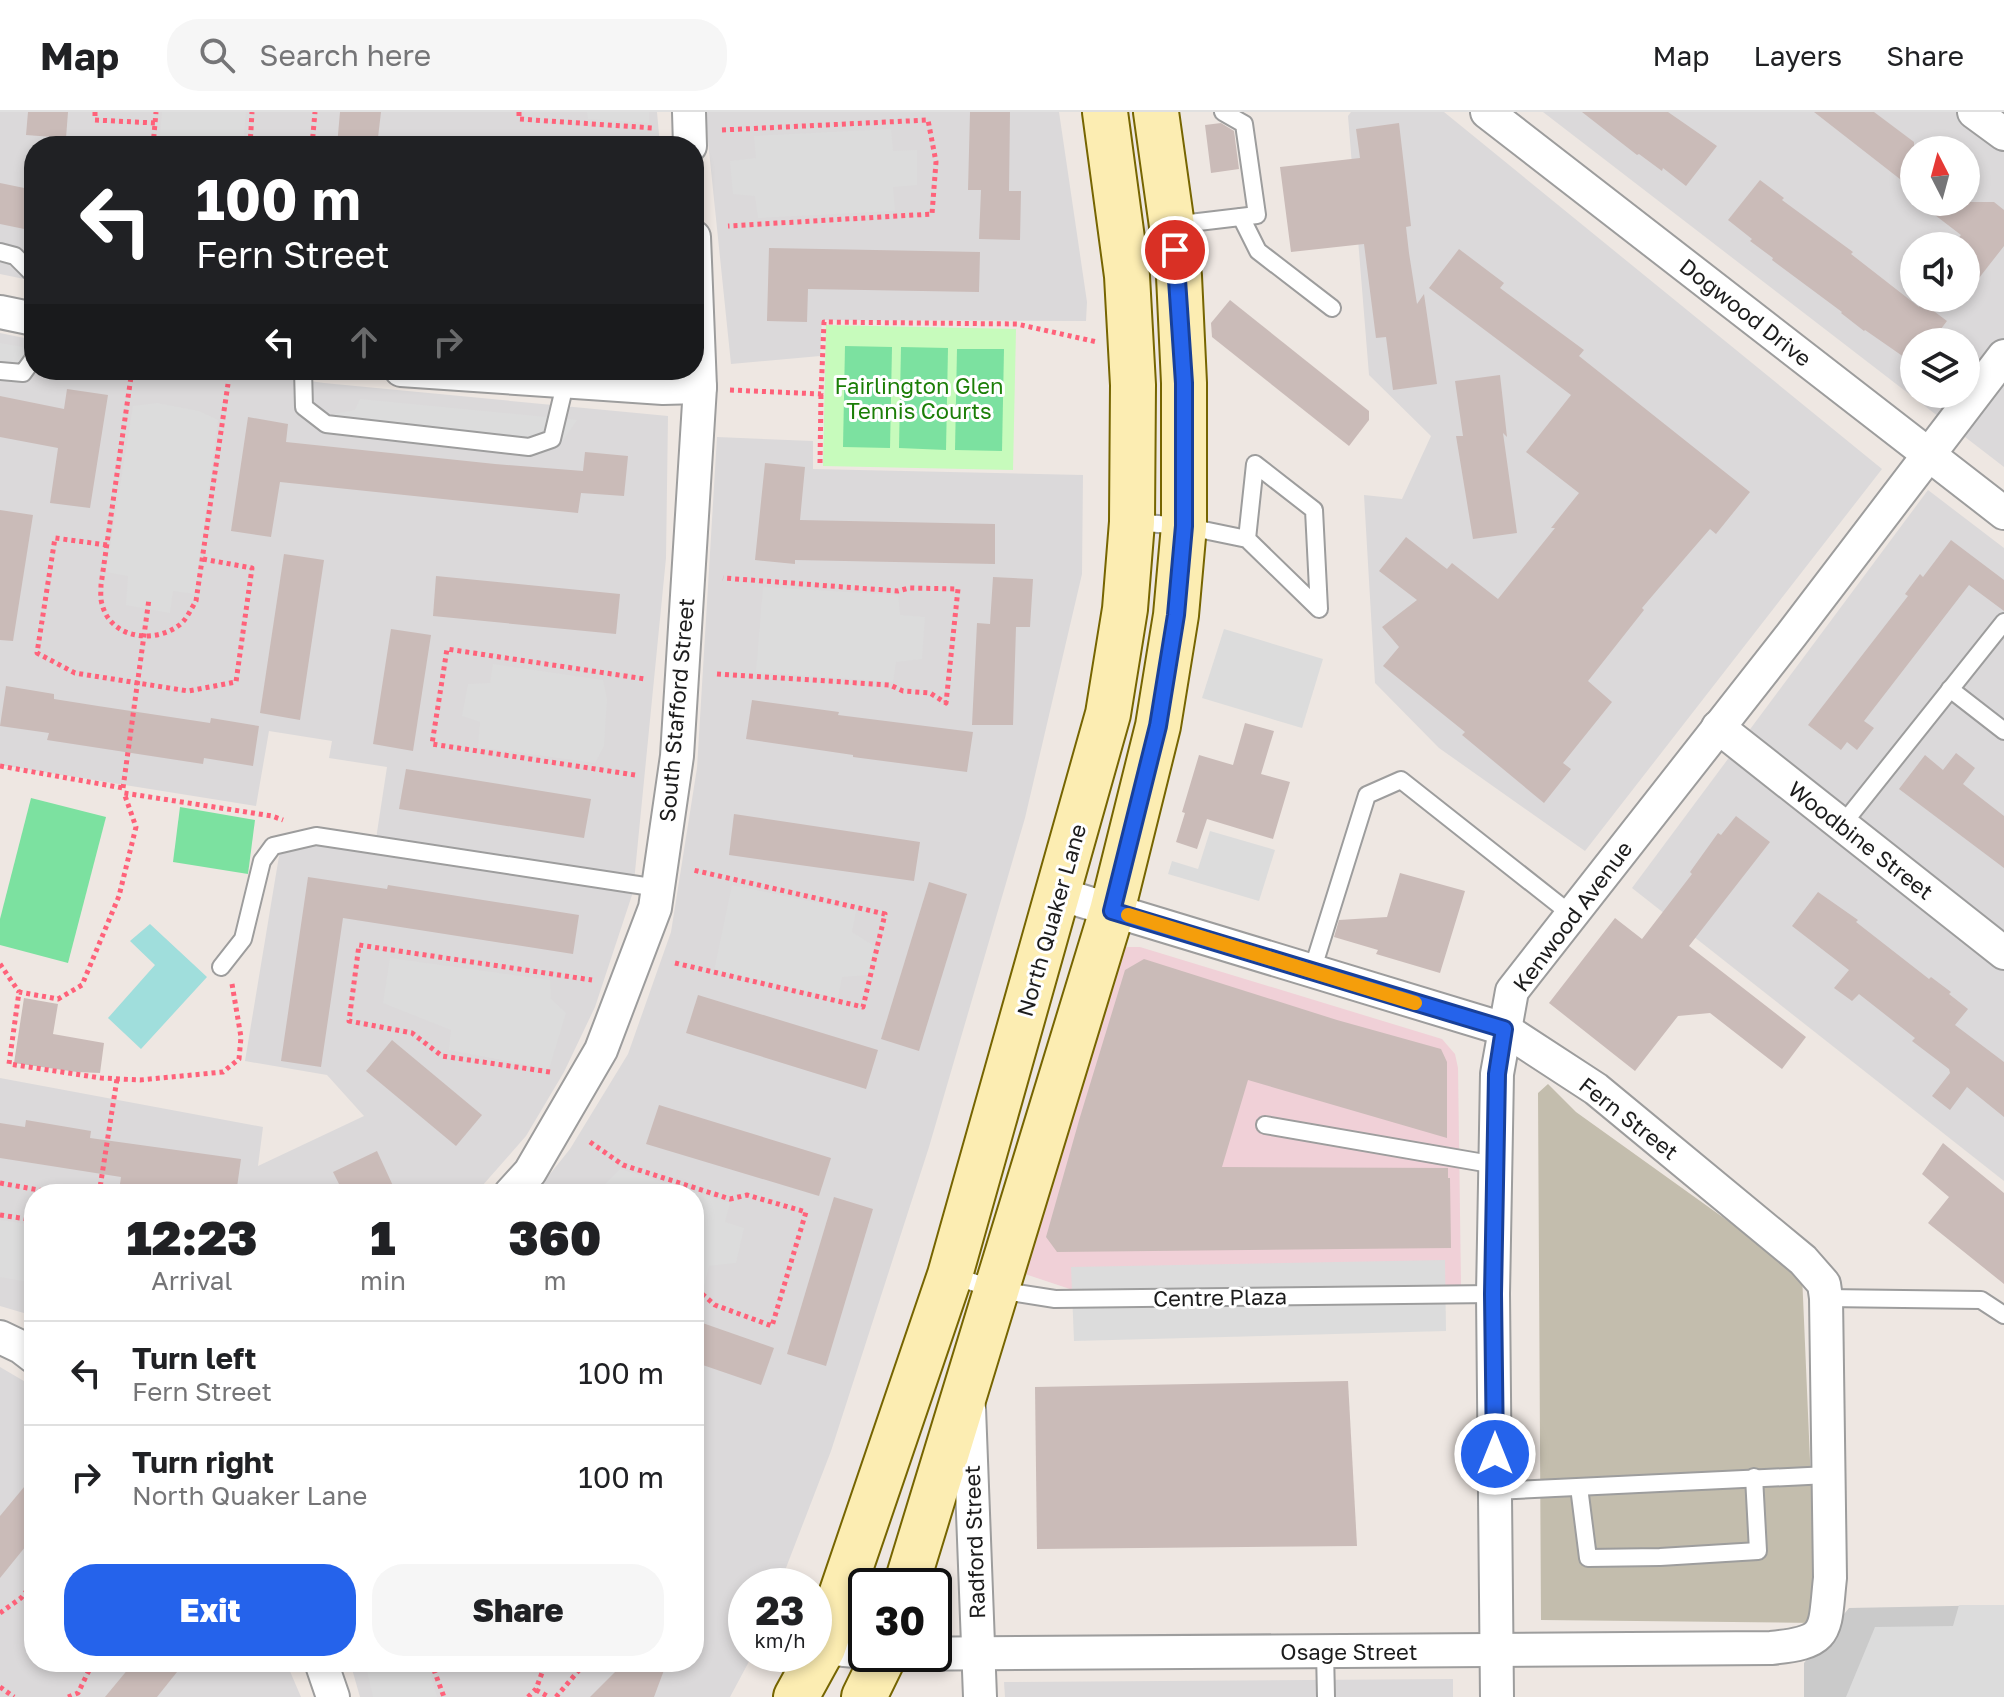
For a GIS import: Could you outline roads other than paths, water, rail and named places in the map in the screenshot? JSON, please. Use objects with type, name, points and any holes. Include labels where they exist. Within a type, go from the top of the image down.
[{"type":"main road","name":"North Quaker Lane","points":[[912,1568],[1112,911],[1158,726],[1176,615],[1184,526],[1184,346],[1153,276],[1105,112]]},
{"type":"main road","name":"North Quaker Lane","points":[[832,1622],[950,1275],[1108,714],[1125,609],[1132,522],[1133,385],[1153,276],[1172,225],[1156,112]]},
{"type":"main road","name":"North Quaker Lane","points":[[796,1697],[810,1672]]},
{"type":"main road","points":[[864,1697],[876,1672]]},
{"type":"street","points":[[689,112],[690,136]]},
{"type":"street","name":"Dogwood Drive","points":[[1487,112],[2004,513]]},
{"type":"street","points":[[1974,112],[2004,134]]},
{"type":"street","points":[[0,312],[24,317]]},
{"type":"street","name":"South Stafford Street","points":[[519,1184],[530,1172],[601,1050],[652,916],[658,888],[677,756],[714,389],[704,313]]},
{"type":"street","name":"Kenwood Avenue","points":[[1497,1697],[1493,1294],[1497,1074],[1512,991],[2004,356]]},
{"type":"street","points":[[604,380],[663,388],[714,389]]},
{"type":"street","name":"Woodbine Street","points":[[1718,727],[2004,953]]},
{"type":"street","name":"Fern Street","points":[[1059,894],[1504,1029],[1596,1089],[1803,1260],[1824,1284],[1826,1298],[1830,1578],[1827,1622],[1813,1640]]},
{"type":"street","name":"Radford Street","points":[[968,1388],[980,1697]]},
{"type":"street","name":"Osage Street","points":[[952,1654],[1771,1648],[1800,1646],[1813,1640]]},
{"type":"street","points":[[325,1672],[333,1697]]},
{"type":"lane","points":[[1172,225],[1257,215],[1244,124],[1223,112]]},
{"type":"lane","points":[[1241,217],[1258,251],[1332,308]]},
{"type":"lane","points":[[0,252],[15,256],[24,265]]},
{"type":"lane","points":[[0,371],[24,372]]},
{"type":"lane","points":[[303,380],[304,407],[326,424],[529,447],[552,439],[566,380]]},
{"type":"lane","points":[[1132,522],[1184,526],[1247,539],[1319,609],[1314,510],[1255,464],[1247,539]]},
{"type":"lane","points":[[1842,825],[2004,622]]},
{"type":"lane","points":[[1950,689],[2004,731]]},
{"type":"lane","points":[[1312,971],[1367,795],[1401,780],[1572,915]]},
{"type":"lane","points":[[221,967],[243,939],[262,861],[273,846],[316,836],[658,888]]},
{"type":"lane","points":[[1265,1125],[1496,1165]]},
{"type":"lane","name":"Centre Plaza","points":[[950,1275],[998,1290],[1055,1299],[1493,1294]]},
{"type":"lane","points":[[1826,1298],[1981,1300],[2004,1315]]},
{"type":"lane","points":[[1495,1491],[1828,1475]]},
{"type":"lane","points":[[1579,1487],[1588,1558],[1660,1557],[1758,1551],[1754,1477]]},
{"type":"lane","points":[[1325,1651],[1326,1697]]},
{"type":"water","points":[[150,924],[207,977],[141,1049],[108,1018],[155,965],[130,941]]},
{"type":"park label","name":"Fairlington Glen Tennis Courts","points":[[919,398]]}]
